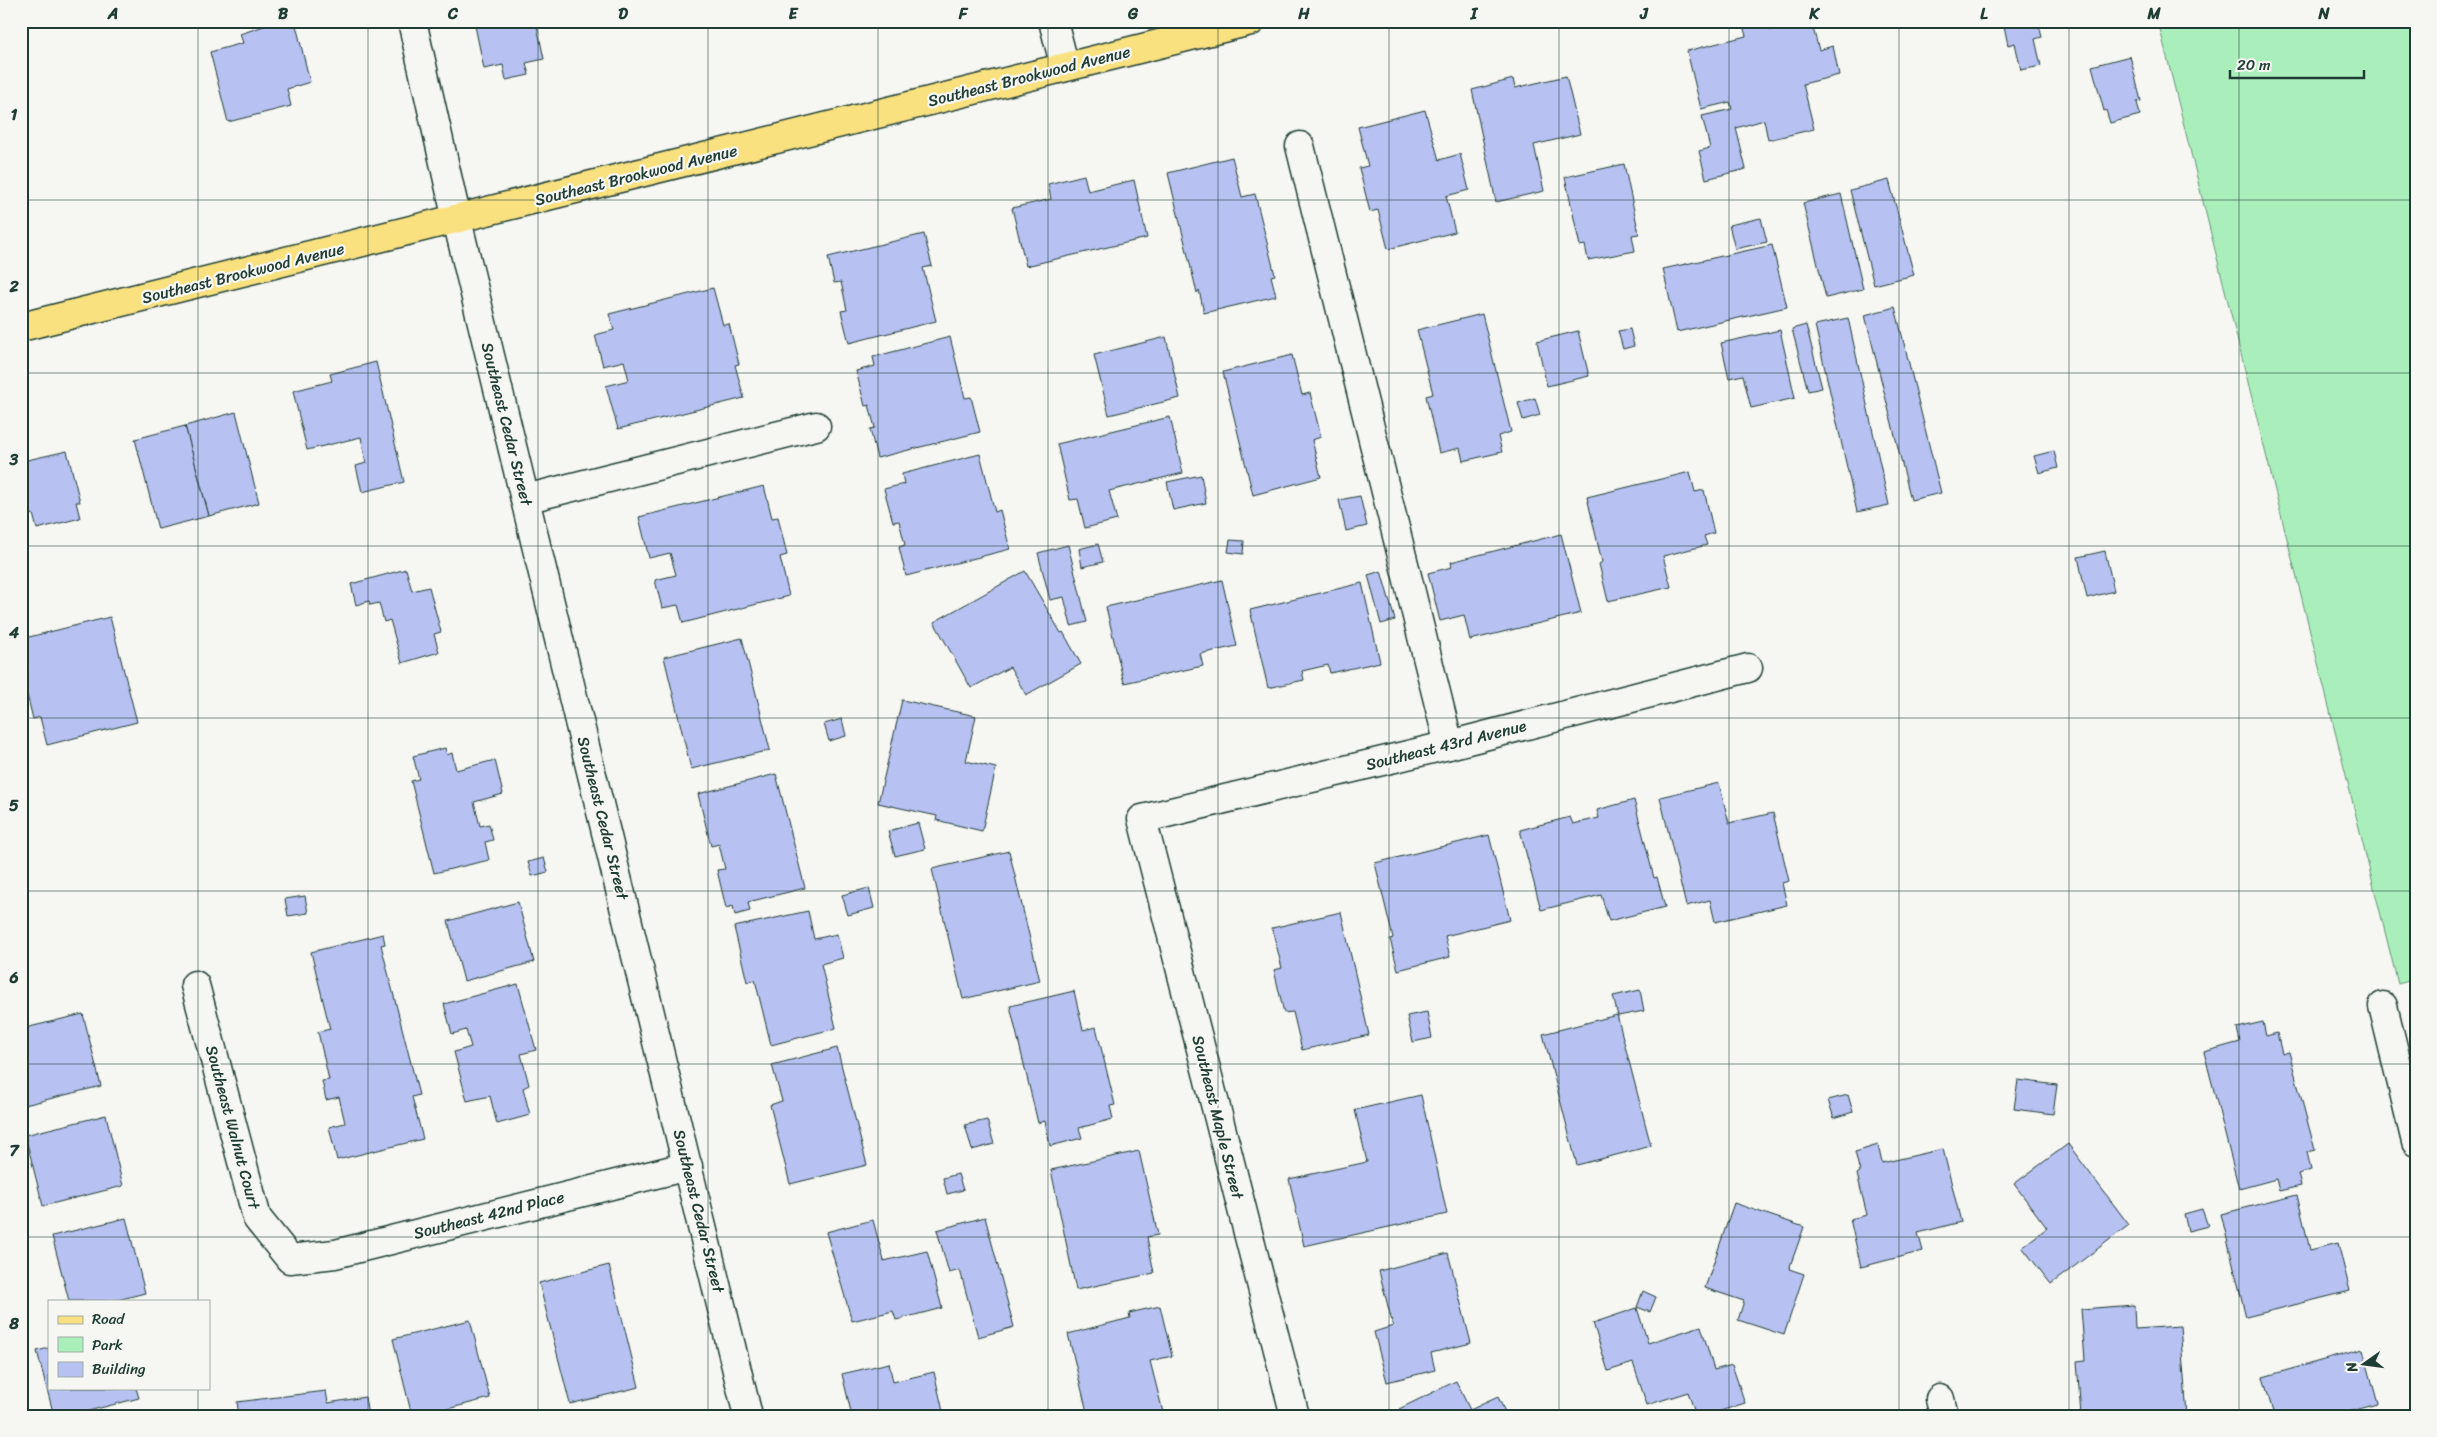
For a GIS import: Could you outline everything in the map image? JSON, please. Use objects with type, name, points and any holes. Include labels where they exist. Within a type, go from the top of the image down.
[{"type":"main road","name":"Southeast Brookwood Avenue","points":[[21,327],[1251,21]]},
{"type":"street","name":"Southeast Cedar Street","points":[[412,21],[457,220],[748,1416]]},
{"type":"street","points":[[1053,21],[1065,67]]},
{"type":"street","points":[[1300,146],[1449,745]]},
{"type":"street","points":[[525,499],[816,426]]},
{"type":"street","name":"Southeast 43rd Avenue","points":[[1142,819],[1449,745],[1748,668]]},
{"type":"street","name":"Southeast Maple Street","points":[[1142,819],[1295,1416]]},
{"type":"street","name":"Southeast Walnut Court","points":[[194,985],[257,1218],[290,1259]]},
{"type":"street","points":[[2383,1006],[2416,1142]]},
{"type":"street","name":"Southeast 42nd Place","points":[[290,1259],[335,1254],[688,1166]]},
{"type":"green space","points":[[2158,21],[2416,21],[2416,979],[2398,984]]},
{"type":"building","points":[[279,21],[295,21],[310,82],[287,89],[291,106],[228,122],[210,52],[243,43],[240,34]]},
{"type":"building","points":[[474,21],[536,21],[544,59],[526,63],[529,75],[506,80],[503,65],[484,69]]},
{"type":"building","points":[[1768,21],[1770,30],[1811,21],[1819,50],[1833,46],[1839,75],[1803,84],[1814,129],[1768,140],[1764,120],[1736,128],[1746,169],[1706,179],[1699,151],[1710,148],[1702,116],[1732,109],[1730,102],[1701,109],[1687,51],[1746,36],[1742,22]]},
{"type":"building","points":[[2003,21],[2038,21],[2042,37],[2035,39],[2041,66],[2021,70],[2015,43],[2008,45]]},
{"type":"building","points":[[2130,56],[2141,101],[2137,102],[2140,115],[2110,123],[2106,110],[2104,111],[2092,66]]},
{"type":"building","points":[[1566,76],[1580,134],[1534,145],[1544,191],[1496,202],[1472,90],[1513,79],[1515,88]]},
{"type":"building","points":[[1425,110],[1439,160],[1460,154],[1469,190],[1446,196],[1455,232],[1388,249],[1378,210],[1370,212],[1359,168],[1368,166],[1358,127]]},
{"type":"building","points":[[1232,157],[1242,197],[1255,194],[1275,275],[1271,276],[1276,296],[1204,313],[1199,290],[1197,293],[1168,173]]},
{"type":"building","points":[[1624,164],[1639,234],[1632,235],[1635,251],[1588,260],[1585,245],[1580,246],[1565,177]]},
{"type":"building","points":[[1084,175],[1088,191],[1134,180],[1147,238],[1026,266],[1012,208],[1051,199],[1048,184]]},
{"type":"building","points":[[1889,180],[1914,275],[1874,285],[1850,190]]},
{"type":"building","points":[[1841,194],[1863,289],[1826,298],[1803,203]]},
{"type":"building","points":[[1761,218],[1767,242],[1735,249],[1729,225]]},
{"type":"building","points":[[924,234],[932,266],[923,268],[936,321],[849,343],[841,311],[847,310],[841,282],[834,283],[828,257]]},
{"type":"building","points":[[1772,245],[1787,307],[1677,332],[1663,269]]},
{"type":"building","points":[[713,288],[723,325],[729,324],[739,364],[735,365],[744,398],[618,429],[606,386],[629,380],[624,361],[603,366],[595,335],[614,330],[609,314]]},
{"type":"building","points":[[1895,307],[1941,493],[1911,500],[1865,315]]},
{"type":"building","points":[[1482,314],[1511,432],[1498,436],[1502,452],[1463,461],[1460,448],[1439,453],[1426,396],[1433,394],[1417,330]]},
{"type":"building","points":[[1848,318],[1889,505],[1857,512],[1815,325]]},
{"type":"building","points":[[1806,325],[1822,388],[1808,391],[1792,329]]},
{"type":"building","points":[[1630,329],[1634,346],[1623,349],[1618,331]]},
{"type":"building","points":[[1780,330],[1795,398],[1751,408],[1743,375],[1729,378],[1721,343]]},
{"type":"building","points":[[1578,331],[1589,376],[1547,386],[1537,341]]},
{"type":"building","points":[[950,337],[965,398],[971,397],[980,432],[877,458],[870,429],[875,428],[869,405],[865,406],[856,371],[875,366],[873,357]]},
{"type":"building","points":[[1166,337],[1180,398],[1109,415],[1094,355]]},
{"type":"building","points":[[1292,355],[1302,395],[1310,393],[1321,437],[1312,440],[1321,477],[1253,495],[1223,372]]},
{"type":"building","points":[[376,362],[404,482],[362,492],[356,466],[366,463],[361,437],[307,450],[293,391],[332,381],[330,374]]},
{"type":"building","points":[[1535,398],[1540,415],[1523,420],[1518,403]]},
{"type":"building","points":[[236,412],[259,503],[209,516],[185,426]]},
{"type":"building","points":[[1170,417],[1183,473],[1109,491],[1117,520],[1085,528],[1078,499],[1070,500],[1057,444]]},
{"type":"building","points":[[185,426],[209,516],[158,529],[135,439]]},
{"type":"building","points":[[67,451],[80,502],[76,502],[80,518],[37,529],[33,514],[21,517],[21,455],[23,461]]},
{"type":"building","points":[[2054,451],[2058,468],[2039,473],[2034,456]]},
{"type":"building","points":[[980,454],[995,512],[1000,510],[1010,549],[906,576],[899,547],[905,545],[899,521],[893,522],[884,489],[904,484],[902,474]]},
{"type":"building","points":[[1690,472],[1695,492],[1704,490],[1714,533],[1704,536],[1707,545],[1663,556],[1671,587],[1608,601],[1599,564],[1602,562],[1587,497]]},
{"type":"building","points":[[1201,475],[1206,503],[1173,510],[1167,482]]},
{"type":"building","points":[[764,486],[772,518],[778,517],[787,555],[780,557],[789,596],[683,623],[678,605],[662,608],[655,580],[676,575],[670,553],[649,558],[639,517]]},
{"type":"building","points":[[1360,496],[1367,526],[1346,531],[1339,500]]},
{"type":"building","points":[[1561,534],[1581,613],[1470,640],[1464,615],[1440,621],[1428,573],[1452,567],[1451,562]]},
{"type":"building","points":[[1230,540],[1244,541],[1243,554],[1228,552]]},
{"type":"building","points":[[1098,544],[1103,562],[1082,567],[1079,549]]},
{"type":"building","points":[[1068,545],[1087,622],[1071,626],[1064,597],[1050,600],[1038,553]]},
{"type":"building","points":[[2105,551],[2114,591],[2087,598],[2078,557]]},
{"type":"building","points":[[406,569],[412,591],[429,587],[441,632],[434,634],[439,652],[402,663],[390,620],[384,622],[379,603],[370,605],[369,601],[356,605],[351,584]]},
{"type":"building","points":[[1025,571],[1081,664],[1026,695],[1010,667],[971,688],[934,622]]},
{"type":"building","points":[[1381,571],[1395,620],[1381,624],[1368,575]]},
{"type":"building","points":[[1222,580],[1237,646],[1200,654],[1203,666],[1124,683],[1106,607]]},
{"type":"building","points":[[1362,583],[1380,662],[1330,673],[1328,665],[1302,671],[1304,680],[1268,688],[1250,610]]},
{"type":"building","points":[[110,617],[137,722],[47,745],[40,717],[33,719],[21,670],[28,668],[21,639]]},
{"type":"building","points":[[742,638],[770,750],[691,769],[664,657]]},
{"type":"building","points":[[902,700],[976,716],[966,761],[996,768],[982,831],[936,820],[937,816],[878,803]]},
{"type":"building","points":[[842,719],[846,736],[829,741],[824,724]]},
{"type":"building","points":[[445,748],[447,755],[452,753],[456,770],[495,760],[503,794],[474,802],[480,826],[489,824],[493,840],[485,842],[489,860],[434,873],[411,781],[419,779],[413,756]]},
{"type":"building","points":[[776,774],[805,888],[748,902],[750,911],[735,915],[733,906],[726,908],[717,870],[725,869],[719,844],[711,846],[698,794]]},
{"type":"building","points":[[1719,783],[1729,823],[1773,813],[1789,881],[1782,883],[1787,905],[1715,922],[1710,900],[1686,906],[1660,797]]},
{"type":"building","points":[[1634,800],[1654,878],[1657,877],[1665,907],[1609,921],[1601,895],[1541,910],[1520,830],[1570,817],[1573,824],[1599,818],[1597,810]]},
{"type":"building","points":[[918,823],[925,849],[895,856],[888,831]]},
{"type":"building","points":[[1489,835],[1510,920],[1445,936],[1450,957],[1398,970],[1390,939],[1393,938],[1375,863]]},
{"type":"building","points":[[1009,851],[1040,981],[963,999],[932,869]]},
{"type":"building","points":[[544,858],[548,872],[532,876],[528,862]]},
{"type":"building","points":[[869,888],[874,908],[848,915],[842,895]]},
{"type":"building","points":[[305,896],[308,913],[288,916],[285,899]]},
{"type":"building","points":[[518,902],[534,962],[464,981],[448,921]]},
{"type":"building","points":[[808,911],[814,939],[837,934],[843,958],[821,964],[836,1028],[771,1045],[755,980],[747,982],[734,927]]},
{"type":"building","points":[[1341,912],[1369,1035],[1302,1050],[1293,1012],[1284,1013],[1274,970],[1282,968],[1272,928]]},
{"type":"building","points":[[383,934],[385,944],[381,945],[419,1095],[412,1097],[423,1139],[337,1160],[329,1127],[345,1123],[339,1097],[326,1100],[322,1081],[329,1080],[318,1032],[330,1029],[311,952]]},
{"type":"building","points":[[518,984],[536,1050],[521,1054],[529,1085],[523,1088],[530,1115],[497,1124],[490,1096],[467,1101],[454,1052],[471,1047],[466,1030],[452,1034],[444,1004]]},
{"type":"building","points":[[1640,990],[1644,1011],[1618,1016],[1613,996]]},
{"type":"building","points":[[1074,991],[1083,1030],[1096,1027],[1115,1105],[1110,1106],[1113,1119],[1079,1128],[1082,1138],[1050,1146],[1045,1121],[1038,1123],[1010,1006]]},
{"type":"building","points":[[1427,1012],[1432,1038],[1413,1042],[1407,1016]]},
{"type":"building","points":[[83,1014],[101,1086],[21,1106],[21,1029]]},
{"type":"building","points":[[1617,1015],[1651,1146],[1577,1165],[1543,1034]]},
{"type":"building","points":[[2263,1022],[2266,1036],[2277,1033],[2282,1054],[2289,1052],[2315,1150],[2307,1152],[2311,1170],[2298,1174],[2301,1186],[2279,1191],[2276,1179],[2239,1189],[2204,1052],[2240,1042],[2237,1028]]},
{"type":"building","points":[[837,1048],[867,1165],[790,1184],[770,1105],[782,1101],[772,1065]]},
{"type":"building","points":[[2018,1080],[2057,1085],[2053,1114],[2014,1109]]},
{"type":"building","points":[[1421,1095],[1447,1214],[1304,1246],[1289,1179],[1367,1162],[1355,1110]]},
{"type":"building","points":[[1848,1095],[1853,1112],[1834,1118],[1828,1100]]},
{"type":"building","points":[[106,1115],[123,1186],[43,1206],[25,1135]]},
{"type":"building","points":[[987,1120],[994,1144],[972,1150],[965,1125]]},
{"type":"building","points":[[2068,1144],[2129,1225],[2051,1284],[2022,1247],[2047,1228],[2014,1184]]},
{"type":"building","points":[[1878,1145],[1882,1163],[1943,1149],[1961,1222],[1918,1233],[1923,1251],[1861,1267],[1850,1219],[1867,1215],[1857,1174],[1860,1172],[1855,1152]]},
{"type":"building","points":[[1139,1151],[1158,1235],[1147,1237],[1154,1273],[1076,1290],[1051,1170]]},
{"type":"building","points":[[958,1174],[963,1190],[947,1194],[943,1178]]},
{"type":"building","points":[[2297,1195],[2310,1250],[2338,1243],[2350,1291],[2246,1317],[2221,1214]]},
{"type":"building","points":[[1734,1203],[1804,1227],[1789,1269],[1804,1274],[1784,1335],[1738,1320],[1744,1301],[1705,1288]]},
{"type":"building","points":[[2202,1209],[2208,1226],[2188,1231],[2184,1214]]},
{"type":"building","points":[[985,1217],[1014,1327],[978,1337],[960,1270],[949,1273],[937,1230]]},
{"type":"building","points":[[126,1218],[145,1293],[118,1300],[69,1300],[52,1236]]},
{"type":"building","points":[[873,1220],[884,1261],[927,1251],[942,1308],[896,1320],[893,1311],[852,1321],[826,1232]]},
{"type":"building","points":[[1448,1253],[1471,1343],[1431,1353],[1435,1370],[1387,1382],[1374,1332],[1393,1326],[1379,1271]]},
{"type":"building","points":[[609,1265],[639,1387],[570,1404],[539,1283]]},
{"type":"building","points":[[1643,1291],[1656,1297],[1650,1312],[1637,1307]]},
{"type":"building","points":[[2134,1305],[2135,1329],[2180,1326],[2187,1416],[2081,1416],[2077,1361],[2085,1360],[2081,1309]]},
{"type":"building","points":[[1160,1306],[1172,1356],[1150,1361],[1164,1416],[1088,1416],[1068,1334],[1130,1318],[1129,1313]]},
{"type":"building","points":[[1637,1308],[1648,1343],[1701,1326],[1714,1370],[1732,1365],[1745,1403],[1705,1416],[1696,1416],[1688,1392],[1647,1405],[1633,1363],[1608,1371],[1593,1323]]},
{"type":"building","points":[[470,1320],[490,1398],[420,1416],[412,1416],[393,1339]]},
{"type":"building","points":[[48,1348],[48,1390],[137,1390],[139,1398],[69,1416],[54,1416],[37,1351]]},
{"type":"building","points":[[2363,1349],[2378,1404],[2344,1413],[2345,1416],[2274,1416],[2263,1377]]},
{"type":"building","points":[[889,1363],[893,1382],[934,1372],[944,1416],[852,1416],[842,1374]]},
{"type":"building","points":[[1456,1381],[1470,1410],[1498,1397],[1507,1416],[1402,1416],[1399,1409]]},
{"type":"building","points":[[326,1391],[328,1403],[365,1397],[368,1416],[239,1416],[237,1402]]}]
